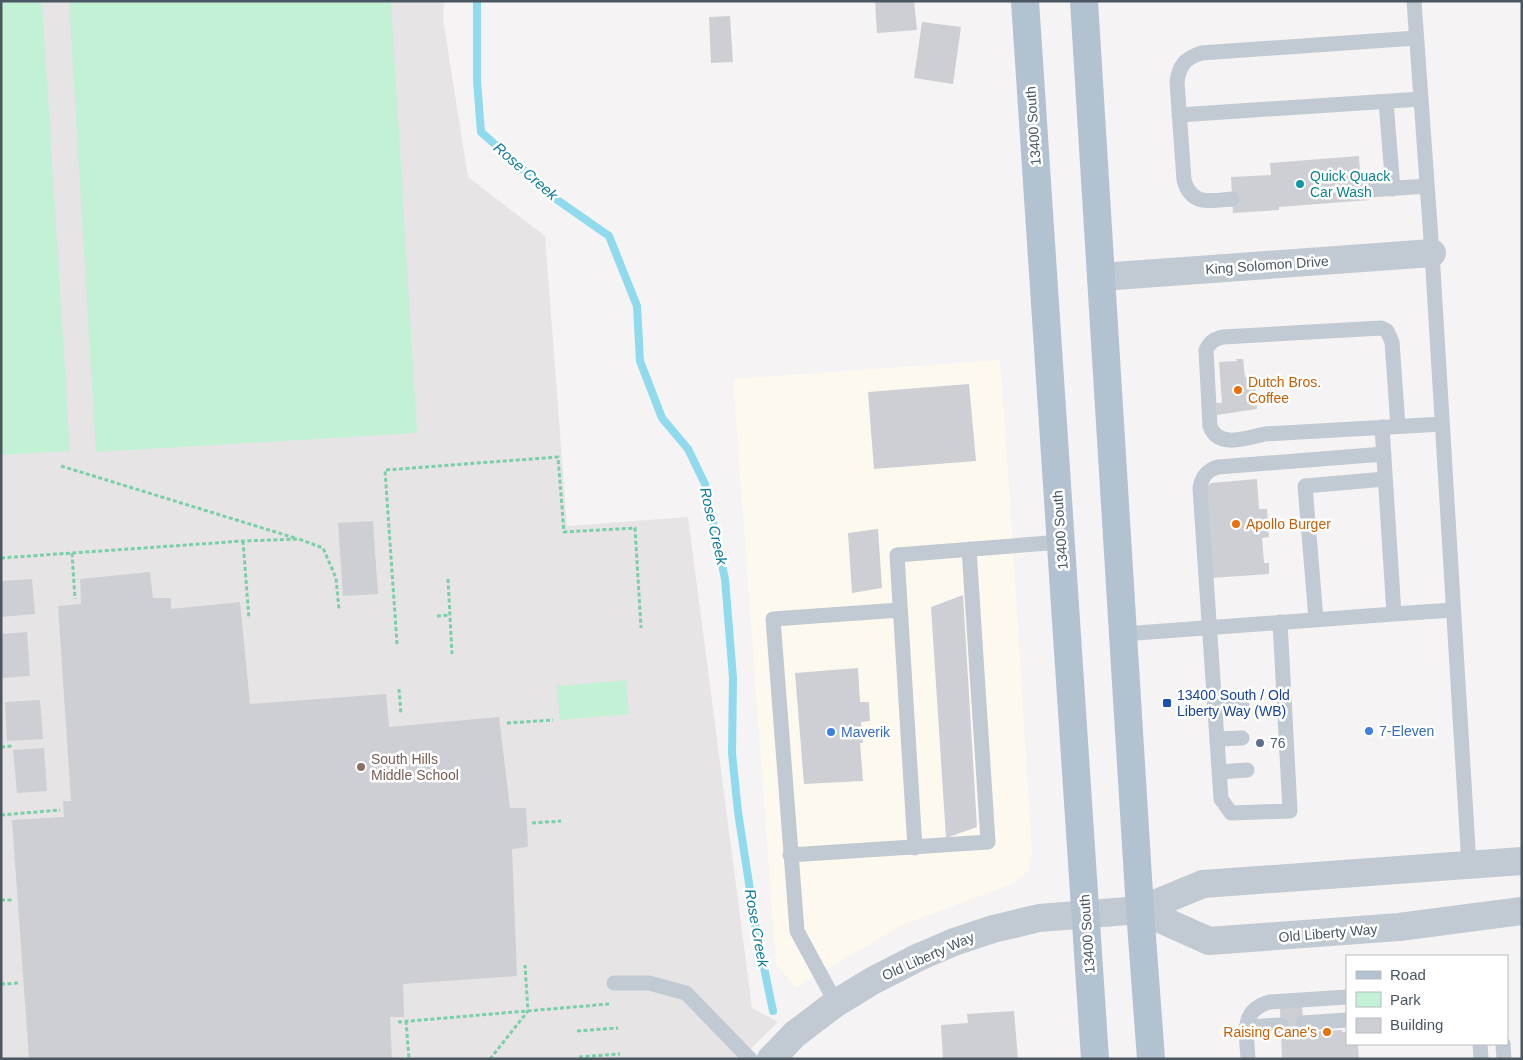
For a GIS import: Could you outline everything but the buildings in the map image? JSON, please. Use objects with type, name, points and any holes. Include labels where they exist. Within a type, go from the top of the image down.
[{"type":"main road","name":"13400 South","points":[[1025,1],[1095,1059]]},
{"type":"main road","points":[[1084,1],[1140,910],[1151,1059]]},
{"type":"street","name":"King Solomon Drive","points":[[1101,277],[1432,254]]},
{"type":"street","name":"Old Liberty Way","points":[[771,1059],[796,1034],[836,1003],[882,976],[954,942],[993,929],[1039,918],[1140,910],[1203,884],[1522,861]]},
{"type":"street","name":"Old Liberty Way","points":[[1140,910],[1209,942],[1399,927],[1522,911]]},
{"type":"lane","points":[[1414,1],[1432,254],[1469,865]]},
{"type":"lane","points":[[1232,200],[1199,200],[1191,195],[1186,188],[1177,82],[1178,72],[1183,62],[1191,56],[1202,53],[1416,38]]},
{"type":"lane","points":[[1179,115],[1421,100]]},
{"type":"lane","points":[[1386,102],[1393,188]]},
{"type":"lane","points":[[1369,190],[1427,186]]},
{"type":"lane","points":[[1398,426],[1392,342],[1386,331],[1381,328],[1215,338],[1206,350],[1210,426],[1213,434],[1218,439],[1226,440],[1265,434],[1442,424]]},
{"type":"lane","points":[[1382,427],[1394,614]]},
{"type":"lane","points":[[1280,622],[1278,704],[1281,767],[1290,811],[1231,813],[1221,798],[1200,488],[1202,481],[1205,474],[1211,469],[1218,467],[1384,454]]},
{"type":"lane","points":[[1316,619],[1305,486],[1385,480]]},
{"type":"lane","points":[[915,848],[896,555],[1061,542]]},
{"type":"lane","points":[[790,855],[988,842],[969,549]]},
{"type":"lane","points":[[836,1003],[797,931],[773,619],[900,610]]},
{"type":"lane","points":[[1123,634],[1453,610]]},
{"type":"lane","points":[[1215,708],[1242,706]]},
{"type":"lane","points":[[1218,739],[1242,738]]},
{"type":"lane","points":[[1219,772],[1247,770]]},
{"type":"lane","points":[[614,983],[649,983],[686,993],[750,1059]]},
{"type":"lane","points":[[1248,1059],[1246,1027],[1253,1010],[1260,1004],[1346,997]]},
{"type":"lane","points":[[1303,1023],[1346,1020]]},
{"type":"lane","points":[[1246,1027],[1281,1024]]},
{"type":"lane","points":[[1480,1045],[1481,1059]]},
{"type":"lane","points":[[1503,1045],[1504,1059]]},
{"type":"path","points":[[397,644],[385,470],[558,457],[564,532],[635,528],[641,628]]},
{"type":"path","points":[[61,466],[323,548],[336,578],[339,610]]},
{"type":"path","points":[[1,558],[243,541],[299,539]]},
{"type":"path","points":[[243,541],[249,619]]},
{"type":"path","points":[[72,553],[75,599]]},
{"type":"path","points":[[448,579],[452,654]]},
{"type":"path","points":[[437,616],[450,615]]},
{"type":"path","points":[[400,689],[401,714]]},
{"type":"path","points":[[507,723],[553,720]]},
{"type":"path","points":[[1,747],[12,746]]},
{"type":"path","points":[[1,815],[60,810]]},
{"type":"path","points":[[532,823],[561,821]]},
{"type":"path","points":[[1,900],[12,900]]},
{"type":"path","points":[[490,1059],[528,1011],[525,965]]},
{"type":"path","points":[[1,984],[19,983]]},
{"type":"path","points":[[398,1022],[616,1003]]},
{"type":"path","points":[[406,1021],[409,1059]]},
{"type":"path","points":[[577,1032],[618,1028]]},
{"type":"path","points":[[579,1057],[620,1054]]},
{"type":"shaded area","name":"South Hills Middle School","points":[[1,1],[444,1],[443,19],[468,177],[545,236],[567,526],[688,517],[752,1008],[778,1022],[740,1059],[1,1059]]},
{"type":"shaded area","points":[[1000,360],[1032,852],[1028,871],[1012,884],[902,925],[796,988],[776,965],[733,379]]},
{"type":"green space","points":[[1,1],[42,1],[70,451],[1,455]]},
{"type":"green space","points":[[69,1],[391,1],[417,433],[96,452]]},
{"type":"green space","points":[[626,680],[629,714],[560,720],[557,686]]},
{"type":"waterway","name":"Rose Creek","points":[[477,1],[477,81],[481,132],[556,199],[609,236],[637,306],[640,361],[662,418],[688,449],[705,484],[725,579],[733,678],[732,753],[738,812],[756,929],[773,1011]]},
{"type":"place","name":"Quick Quack Car Wash","points":[[1300,184]]},
{"type":"place","name":"Dutch Bros. Coffee","points":[[1238,390]]},
{"type":"place","name":"Apollo Burger","points":[[1236,524]]},
{"type":"place","name":"13400 South / Old Liberty Way (WB)","points":[[1167,703]]},
{"type":"place","name":"7-Eleven","points":[[1369,731]]},
{"type":"place","name":"Maverik","points":[[831,732]]},
{"type":"place","name":"76","points":[[1260,743]]},
{"type":"place","name":"South Hills Middle School","points":[[361,767]]},
{"type":"place","name":"Raising Cane's","points":[[1327,1032]]}]
